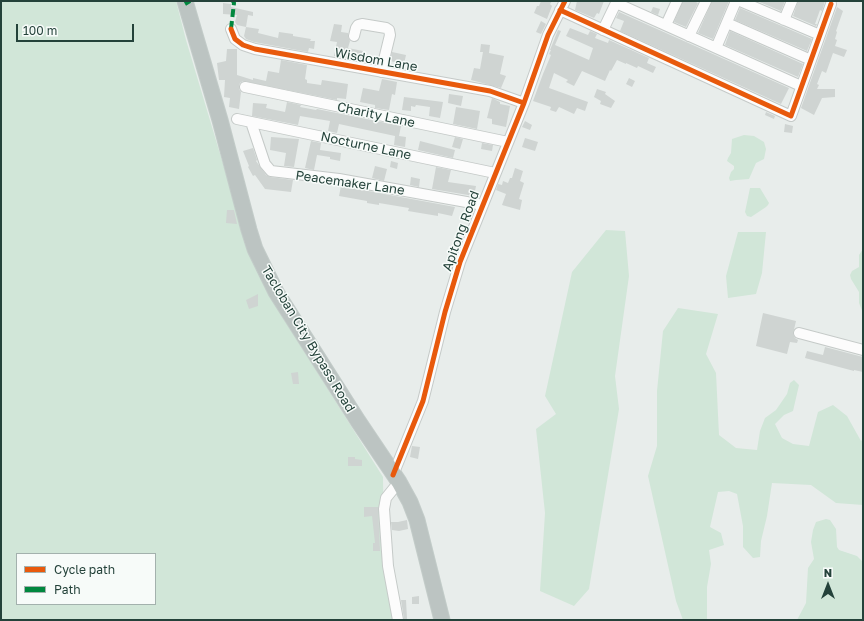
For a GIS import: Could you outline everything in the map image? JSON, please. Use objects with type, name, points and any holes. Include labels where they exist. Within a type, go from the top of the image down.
[{"type":"highway","name":"Tacloban City Bypass Road","points":[[185,1],[220,120],[255,249],[276,292],[410,502],[417,520],[442,620]]},
{"type":"street","name":"Apitong Road","points":[[398,620],[388,566],[384,509],[386,498],[396,478],[423,401],[445,312],[456,276],[482,205],[524,103],[548,35],[565,1]]},
{"type":"street","points":[[666,25],[677,1]]},
{"type":"street","points":[[689,36],[706,1]]},
{"type":"street","points":[[716,48],[736,1]]},
{"type":"street","points":[[740,1],[763,6],[784,20],[820,35]]},
{"type":"street","points":[[784,20],[792,1]]},
{"type":"street","points":[[603,30],[616,3],[801,86]]},
{"type":"street","points":[[560,10],[791,116],[831,4]]},
{"type":"street","points":[[727,23],[811,60]]},
{"type":"street","points":[[354,36],[356,28],[358,25],[362,24],[386,28],[389,30],[390,34],[382,72]]},
{"type":"street","name":"Wisdom Lane","points":[[231,29],[235,39],[243,45],[255,49],[490,91],[524,103]]},
{"type":"street","name":"Charity Lane","points":[[245,88],[508,142]]},
{"type":"street","name":"Nocturne Lane","points":[[237,119],[495,173]]},
{"type":"street","name":"Peacemaker Lane","points":[[251,122],[265,164],[271,172],[339,180],[482,205]]},
{"type":"street","points":[[799,333],[863,350]]},
{"type":"green space","points":[[1,1],[176,1],[186,40],[247,244],[280,313],[383,477],[384,559],[394,620],[1,620]]},
{"type":"green space","points":[[744,135],[754,136],[764,142],[766,149],[764,159],[756,163],[749,179],[730,181],[729,178],[734,166],[727,161],[731,153],[732,139]]},
{"type":"green space","points":[[750,188],[760,188],[769,203],[766,207],[751,217],[747,216],[745,212]]},
{"type":"green space","points":[[606,230],[625,231],[629,276],[615,376],[619,409],[589,589],[574,606],[540,591],[545,513],[536,429],[556,414],[545,396],[572,272]]},
{"type":"green space","points":[[738,232],[766,232],[762,273],[756,294],[728,298],[726,276]]},
{"type":"green space","points":[[863,249],[863,313],[859,303],[859,292],[850,275],[852,271],[859,267],[859,255]]},
{"type":"green space","points":[[678,308],[718,314],[706,354],[716,373],[719,435],[736,448],[757,450],[760,431],[765,418],[776,410],[787,394],[790,383],[794,380],[799,385],[793,411],[784,415],[775,424],[782,438],[793,444],[809,446],[818,412],[833,405],[847,416],[861,441],[863,439],[863,505],[836,503],[811,485],[772,483],[767,516],[761,541],[760,557],[753,558],[743,547],[743,526],[737,494],[729,491],[718,492],[710,527],[721,533],[724,545],[709,550],[711,564],[707,587],[707,620],[683,620],[676,601],[648,476],[657,446],[657,391],[663,331]]},
{"type":"green space","points":[[826,519],[830,520],[836,529],[837,547],[839,550],[857,556],[863,562],[863,620],[797,620],[806,603],[808,568],[814,559],[811,542],[813,530],[816,522]]},
{"type":"building","points":[[541,1],[552,1],[550,4],[552,6],[547,19],[534,13]]},
{"type":"building","points":[[577,1],[604,1],[599,14],[597,13],[594,18],[575,10]]},
{"type":"building","points":[[683,1],[694,1],[698,3],[686,27],[674,22]]},
{"type":"building","points":[[712,1],[729,1],[713,39],[698,33]]},
{"type":"building","points":[[757,1],[785,1],[781,11]]},
{"type":"building","points":[[798,1],[825,1],[822,11],[820,10],[815,24],[817,24],[816,26],[793,16]]},
{"type":"building","points":[[223,3],[231,4],[231,7],[253,12],[253,16],[248,15],[246,27],[237,25],[235,22],[237,15],[223,14]]},
{"type":"building","points":[[653,7],[660,9],[658,15],[651,12]]},
{"type":"building","points":[[837,7],[843,11],[836,31],[835,39],[837,40],[835,46],[847,50],[844,57],[833,53],[826,73],[822,71],[817,84],[819,85],[817,89],[835,89],[835,97],[822,98],[814,115],[801,108]]},
{"type":"building","points":[[740,8],[812,39],[807,51],[735,20]]},
{"type":"building","points":[[619,12],[789,88],[781,104],[620,31],[624,21],[616,18]]},
{"type":"building","points":[[541,21],[546,24],[541,34],[536,32]]},
{"type":"building","points":[[334,24],[342,25],[341,32],[348,33],[350,41],[348,48],[363,51],[361,61],[334,56],[337,42],[330,41]]},
{"type":"building","points":[[246,27],[259,29],[258,33],[278,38],[279,32],[311,39],[310,41],[315,41],[314,49],[309,48],[308,52],[254,42],[246,39],[244,36]]},
{"type":"building","points":[[570,28],[588,35],[590,31],[597,34],[595,38],[608,43],[609,40],[649,58],[647,63],[656,67],[653,73],[638,66],[637,68],[617,60],[605,81],[582,71],[574,86],[566,82],[568,80],[554,73],[549,88],[588,102],[585,111],[577,108],[574,114],[559,107],[556,112],[550,110],[551,107],[533,101],[551,55],[549,54],[550,50],[558,30],[561,31],[555,45],[589,60],[593,48],[566,36]]},
{"type":"building","points":[[730,31],[803,64],[798,77],[725,45]]},
{"type":"building","points":[[481,44],[490,45],[489,53],[504,56],[500,74],[506,76],[501,88],[471,80],[474,68],[480,69],[483,52],[480,52]]},
{"type":"building","points":[[227,49],[237,49],[237,75],[253,80],[253,78],[266,81],[268,71],[279,73],[281,60],[307,65],[305,79],[307,80],[307,83],[321,85],[322,80],[348,84],[346,99],[337,98],[337,100],[243,81],[239,86],[241,92],[239,109],[229,107],[230,98],[224,97],[225,80],[219,80],[217,63],[226,61]]},
{"type":"building","points":[[392,52],[406,55],[404,64],[390,61]]},
{"type":"building","points":[[629,78],[635,81],[632,87],[626,84]]},
{"type":"building","points":[[382,79],[397,82],[395,95],[392,94],[389,110],[375,108],[375,105],[360,102],[363,88],[379,91]]},
{"type":"building","points":[[597,89],[606,92],[605,94],[615,101],[611,108],[600,104],[601,101],[594,97]]},
{"type":"building","points":[[449,94],[463,96],[461,106],[448,103]]},
{"type":"building","points":[[404,97],[443,102],[440,118],[429,116],[430,107],[416,105],[415,107],[411,106],[411,111],[402,110]]},
{"type":"building","points":[[492,98],[500,102],[500,104],[510,106],[506,127],[492,124],[492,119],[487,118]]},
{"type":"building","points":[[287,102],[301,105],[300,107],[401,126],[399,136],[406,137],[405,147],[394,145],[395,136],[339,124],[337,133],[328,131],[330,121],[300,116],[298,125],[252,116],[253,103],[267,104],[266,108],[285,112]]},
{"type":"building","points":[[456,107],[480,111],[477,129],[453,124]]},
{"type":"building","points":[[766,112],[775,116],[774,119],[765,115]]},
{"type":"building","points":[[525,121],[532,125],[530,130],[522,127]]},
{"type":"building","points":[[785,124],[793,126],[792,133],[784,132]]},
{"type":"building","points":[[271,137],[299,139],[294,167],[284,166],[286,153],[270,150]]},
{"type":"building","points":[[455,137],[463,139],[460,149],[452,147]]},
{"type":"building","points":[[525,138],[538,142],[535,151],[522,147]]},
{"type":"building","points":[[311,141],[321,143],[320,150],[341,153],[340,161],[330,159],[330,157],[317,155],[314,170],[305,168]]},
{"type":"building","points":[[420,141],[455,150],[453,158],[418,150]]},
{"type":"building","points":[[482,143],[493,145],[492,151],[481,149]]},
{"type":"building","points":[[253,148],[256,161],[266,175],[270,177],[293,180],[291,192],[265,189],[255,175],[253,176],[248,167],[249,166],[243,151]]},
{"type":"building","points":[[391,161],[398,163],[397,169],[390,167]]},
{"type":"building","points":[[375,166],[387,169],[384,181],[372,178]]},
{"type":"building","points":[[436,167],[451,170],[448,182],[476,186],[474,196],[432,189]]},
{"type":"building","points":[[515,168],[523,171],[520,181],[524,183],[519,199],[522,200],[520,210],[502,205],[506,194],[496,190],[498,184],[502,185],[503,181],[508,183],[510,178],[512,178]]},
{"type":"building","points":[[411,177],[420,179],[419,187],[410,185]]},
{"type":"building","points":[[341,186],[455,207],[452,216],[438,213],[438,216],[408,211],[409,208],[379,203],[379,205],[367,203],[367,201],[339,196]]},
{"type":"building","points":[[227,210],[234,210],[237,224],[226,223]]},
{"type":"building","points":[[258,294],[258,306],[249,309],[246,300]]},
{"type":"building","points":[[763,313],[796,321],[793,334],[798,340],[797,343],[790,342],[787,354],[756,346]]},
{"type":"building","points":[[825,347],[863,357],[863,372],[805,358],[807,351],[823,355]]},
{"type":"building","points":[[298,372],[299,384],[293,384],[291,373]]},
{"type":"building","points":[[412,446],[420,447],[418,459],[410,457]]},
{"type":"building","points":[[348,457],[355,457],[355,459],[362,460],[362,466],[348,466]]},
{"type":"building","points":[[364,507],[378,507],[380,551],[373,551],[373,543],[375,543],[372,516],[364,517]]},
{"type":"building","points":[[407,520],[408,529],[399,531],[392,530],[391,522]]},
{"type":"building","points":[[419,596],[419,604],[412,604],[412,597]]},
{"type":"building","points":[[401,600],[406,600],[407,619],[404,619]]},
{"type":"marked path","points":[[185,4],[190,1]]},
{"type":"marked path","points":[[231,29],[233,1]]},
{"type":"cycle path","points":[[393,475],[423,401],[445,312],[460,262],[524,103],[548,35],[565,1]]},
{"type":"cycle path","points":[[560,10],[791,116],[831,4]]},
{"type":"cycle path","points":[[231,29],[235,39],[243,45],[255,49],[490,91],[524,103]]}]
